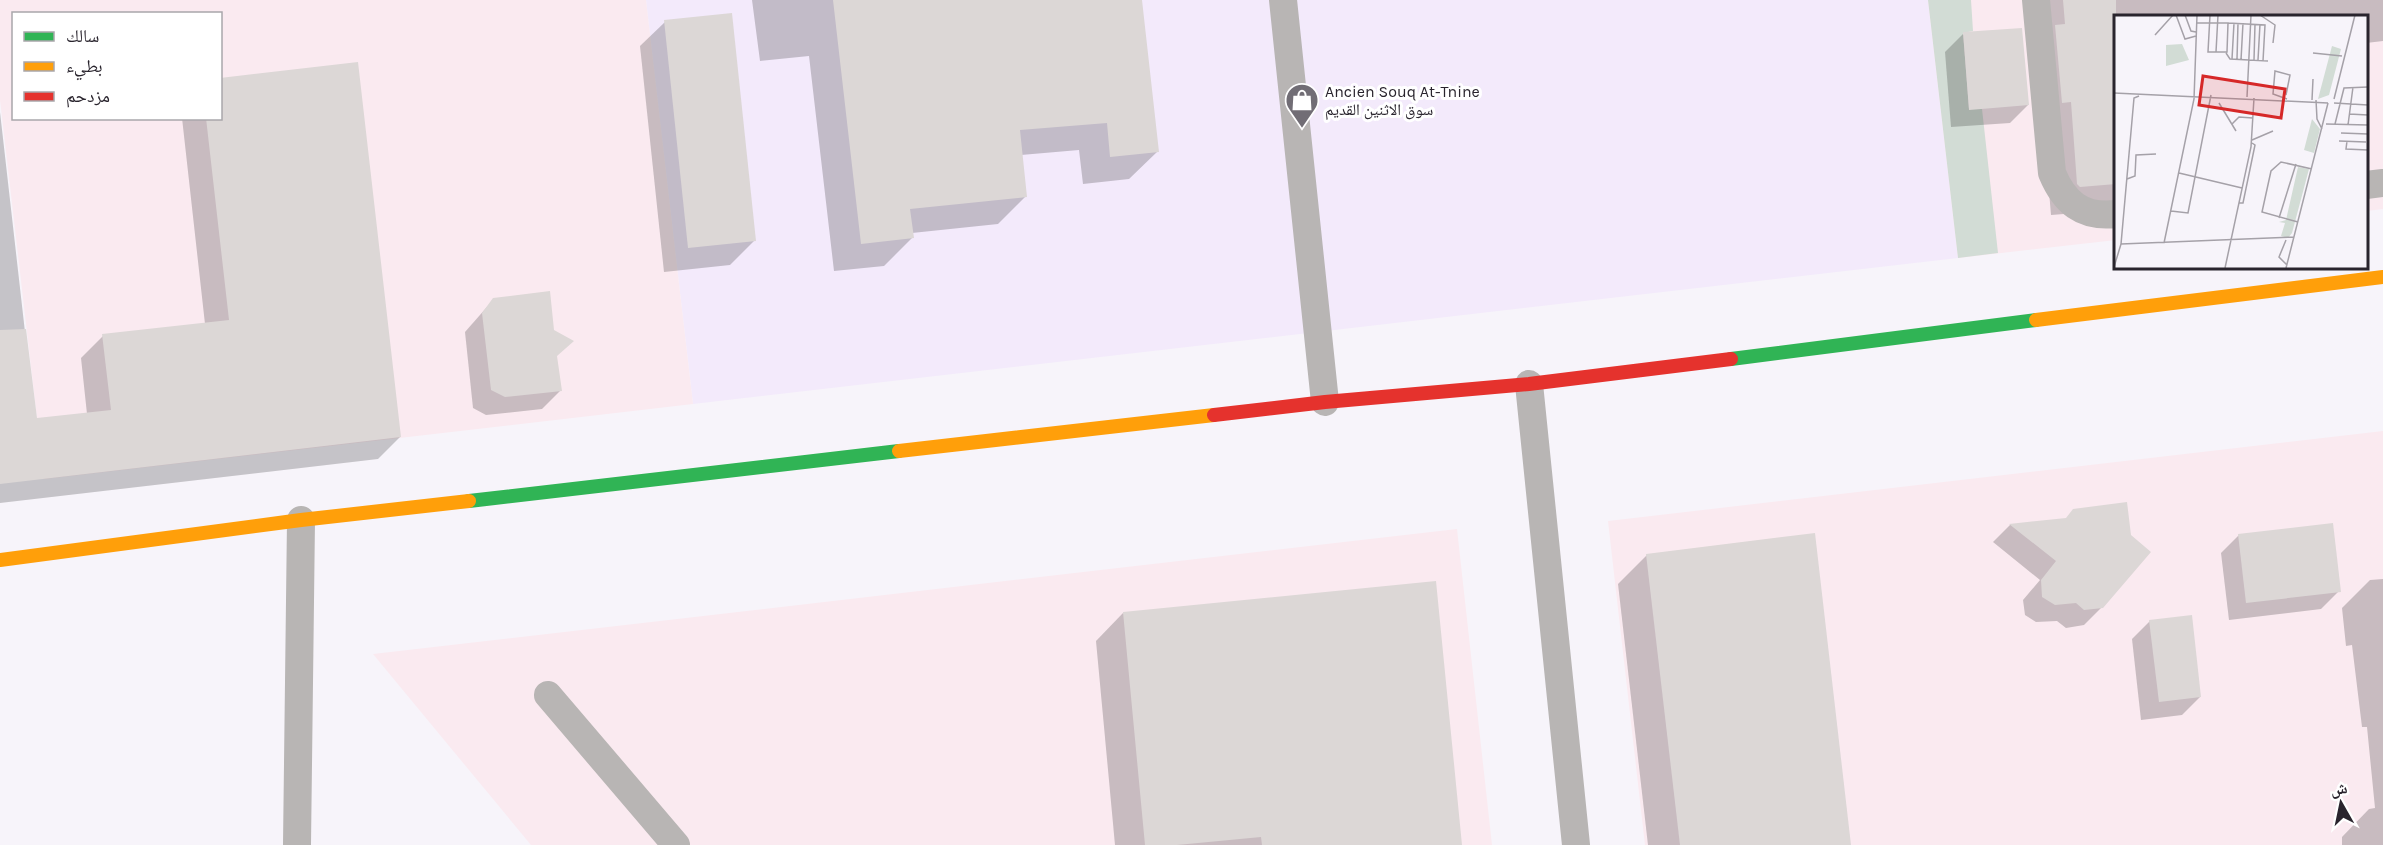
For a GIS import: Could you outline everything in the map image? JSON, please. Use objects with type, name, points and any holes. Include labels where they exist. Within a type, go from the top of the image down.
[{"type":"street","points":[[0,560],[301,520],[1325,402],[1529,384],[2383,277]]},
{"type":"lane","points":[[1283,0],[1325,402]]},
{"type":"lane","points":[[2036,0],[2052,173],[2069,203],[2087,212],[2114,214]]},
{"type":"lane","points":[[2368,185],[2383,183]]},
{"type":"lane","points":[[1529,384],[1576,845]]},
{"type":"lane","points":[[297,845],[301,520]]},
{"type":"lane","points":[[548,695],[676,845]]},
{"type":"shaded area","points":[[0,0],[646,0],[693,404],[44,479],[0,100]]},
{"type":"shaded area","name":"Ancien Souq At-Tnine سوق الاثنين القديم","points":[[646,0],[1928,0],[1958,258],[693,404]]},
{"type":"shaded area","points":[[1928,0],[2383,0],[2383,209],[2368,211],[2368,15],[2114,15],[2114,240],[1958,258]]},
{"type":"shaded area","points":[[1928,0],[1971,0],[1973,31],[1963,33],[1969,109],[1982,109],[1998,253],[1958,258]]},
{"type":"shaded area","points":[[2383,431],[2383,845],[1645,845],[1608,521]]},
{"type":"shaded area","points":[[1457,529],[1492,845],[531,845],[373,654]]},
{"type":"building","points":[[833,0],[1142,0],[1159,152],[1110,157],[1107,123],[1020,130],[1027,197],[910,209],[914,238],[861,244]]},
{"type":"building","points":[[2063,0],[2116,0],[2116,15],[2114,15],[2114,184],[2080,187],[2077,184],[2071,102],[2062,103],[2055,25],[2065,24]]},
{"type":"building","points":[[732,13],[756,241],[688,248],[664,20]]},
{"type":"building","points":[[2022,28],[2029,105],[1969,110],[1963,32]]},
{"type":"building","points":[[358,62],[401,437],[0,484],[0,330],[26,329],[37,418],[111,410],[102,334],[229,320],[206,120],[222,120],[222,78]]},
{"type":"building","points":[[550,291],[554,330],[574,341],[557,356],[562,391],[505,397],[491,390],[482,313],[493,298]]},
{"type":"building","points":[[2127,502],[2131,535],[2151,552],[2103,608],[2084,610],[2076,603],[2055,605],[2042,597],[2041,580],[2056,561],[2009,524],[2066,518],[2073,509]]},
{"type":"building","points":[[2333,523],[2341,592],[2246,603],[2238,534]]},
{"type":"building","points":[[1815,533],[1851,845],[1680,845],[1646,554]]},
{"type":"building","points":[[1436,581],[1462,845],[1262,845],[1261,837],[1177,845],[1145,845],[1123,612]]},
{"type":"building","points":[[2192,615],[2201,697],[2159,702],[2149,620]]},
{"type":"traffic: fast","points":[[1731,359],[2036,320]]},
{"type":"traffic: fast","points":[[469,501],[899,451]]},
{"type":"traffic: slow","points":[[2036,320],[2383,277]]},
{"type":"traffic: slow","points":[[899,451],[1214,415]]},
{"type":"traffic: slow","points":[[0,560],[301,520],[469,501]]},
{"type":"traffic: jam","points":[[1214,415],[1325,402],[1529,384],[1731,359]]},
{"type":"place","name":"Ancien Souq At-Tnine سوق الاثنين القديم","points":[[1302,129]]}]
